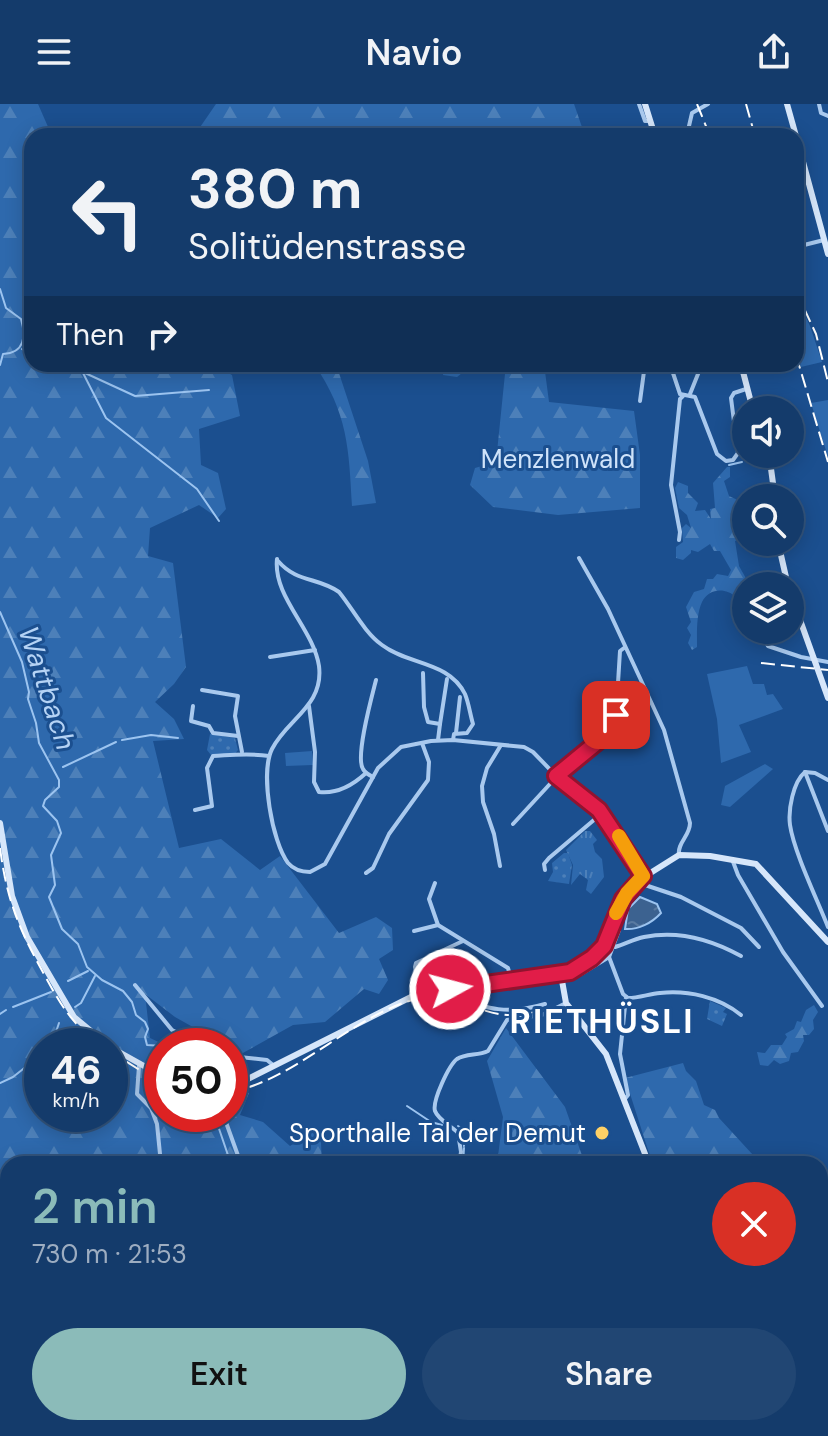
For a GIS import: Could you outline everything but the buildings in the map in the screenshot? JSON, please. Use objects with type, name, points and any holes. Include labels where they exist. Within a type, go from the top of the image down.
[{"type":"main road","points":[[642,104],[652,128]]},
{"type":"main road","points":[[787,104],[794,128]]},
{"type":"main road","points":[[804,166],[828,254]]},
{"type":"main road","points":[[743,372],[748,396]]},
{"type":"main road","points":[[804,633],[828,698]]},
{"type":"main road","points":[[0,823],[9,886],[27,937],[74,1017],[88,1028]]},
{"type":"main road","points":[[248,1079],[420,994],[570,972],[600,950],[623,899],[636,882],[679,855],[732,859],[763,869],[828,942]]},
{"type":"main road","points":[[561,975],[566,1003],[603,1050],[646,1156]]},
{"type":"main road","points":[[128,1058],[144,1068]]},
{"type":"street","points":[[689,128],[692,113],[708,104]]},
{"type":"street","points":[[819,104],[821,113],[828,116]]},
{"type":"street","points":[[804,245],[824,240]]},
{"type":"street","points":[[640,401],[644,372]]},
{"type":"street","points":[[673,372],[683,396]]},
{"type":"street","points":[[690,394],[699,372]]},
{"type":"street","points":[[690,394],[700,406],[717,454],[729,461],[736,457],[738,448],[731,398],[734,393],[746,389]]},
{"type":"street","points":[[679,540],[671,485],[680,399],[690,394]]},
{"type":"street","points":[[579,558],[608,609],[664,730],[690,823],[688,834],[678,849],[679,855]]},
{"type":"street","points":[[456,733],[467,733],[473,724],[470,707],[458,683],[444,671],[390,651],[375,640],[339,592],[296,577],[277,559],[287,603],[294,607],[315,650],[319,676],[309,706],[280,737],[269,756],[268,790],[277,836],[286,860],[293,868],[303,872],[317,870],[327,862],[381,763],[397,749],[453,740],[527,748],[602,813],[643,876]]},
{"type":"street","points":[[767,644],[828,662]]},
{"type":"street","points":[[513,824],[556,776],[612,730],[616,715],[620,651],[624,648]]},
{"type":"street","points":[[270,657],[315,650]]},
{"type":"street","points":[[423,673],[424,707],[428,722],[440,724]]},
{"type":"street","points":[[438,740],[447,679]]},
{"type":"street","points":[[373,777],[366,773],[361,764],[363,737],[376,680]]},
{"type":"street","points":[[202,690],[238,696],[235,716],[242,752]]},
{"type":"street","points":[[453,740],[460,697]]},
{"type":"street","points":[[193,706],[191,721],[194,724],[209,726],[213,733],[238,736]]},
{"type":"street","points":[[309,706],[315,752],[314,782],[319,792],[343,788],[366,773]]},
{"type":"street","points":[[366,873],[373,868],[389,834],[428,780],[429,762],[422,743]]},
{"type":"street","points":[[500,866],[494,834],[483,802],[482,786],[487,768],[501,745]]},
{"type":"street","points":[[195,810],[212,806],[207,778],[209,759],[219,755],[232,757],[242,752],[269,756]]},
{"type":"street","points":[[805,772],[828,831]]},
{"type":"street","points":[[828,780],[815,773],[805,772],[800,776],[789,822],[828,927]]},
{"type":"street","points":[[545,870],[544,864],[549,858],[602,813]]},
{"type":"street","points":[[732,859],[738,875],[783,952],[822,1006]]},
{"type":"street","points":[[636,882],[681,897],[741,928],[759,947]]},
{"type":"street","points":[[435,883],[429,899],[438,925],[508,968],[511,981]]},
{"type":"street","points":[[581,974],[609,957],[615,947],[619,928],[613,923]]},
{"type":"street","points":[[414,931],[438,925]]},
{"type":"street","points":[[615,947],[643,937],[672,935],[706,941],[741,956]]},
{"type":"street","points":[[420,994],[416,963],[463,941]]},
{"type":"street","points":[[609,957],[626,997],[620,1048],[628,1095],[624,1100]]},
{"type":"street","points":[[135,985],[170,1028]]},
{"type":"street","points":[[450,989],[453,997],[496,1011],[545,1004]]},
{"type":"street","points":[[626,997],[691,993],[723,1003],[741,1015]]},
{"type":"street","points":[[460,1156],[458,1133],[437,1114],[436,1097],[456,1060],[488,1051],[507,1020],[542,1015],[566,1003]]},
{"type":"street","points":[[248,1058],[267,1060],[274,1067]]},
{"type":"street","points":[[139,1066],[137,1094],[144,1101]]},
{"type":"street","points":[[158,1132],[160,1156]]},
{"type":"street","points":[[229,1132],[238,1156]]},
{"type":"green space","points":[[0,104],[38,104],[48,128],[24,128],[24,372],[226,372],[232,375],[240,416],[199,429],[201,465],[218,473],[226,509],[218,518],[199,505],[150,528],[148,556],[173,563],[186,667],[155,702],[174,719],[184,739],[153,741],[179,848],[221,839],[260,870],[280,856],[339,933],[376,917],[392,928],[393,950],[379,959],[388,980],[379,994],[364,989],[325,1022],[293,1025],[248,1050],[248,1028],[195,1028],[145,994],[149,1028],[144,1028],[144,1132],[248,1132],[248,1117],[263,1122],[290,1146],[316,1130],[322,1156],[0,1156]]},
{"type":"green space","points":[[216,104],[574,104],[582,128],[200,128]]},
{"type":"green space","points":[[804,313],[810,326],[822,362],[804,366]]},
{"type":"green space","points":[[319,372],[339,372],[368,461],[376,503],[352,506],[345,432]]},
{"type":"green space","name":"Menzlenwald","points":[[444,372],[463,372],[457,377],[443,375]]},
{"type":"green space","name":"Menzlenwald","points":[[498,372],[545,372],[549,402],[634,411],[640,455],[640,508],[558,515],[493,507],[470,485],[475,468],[496,462],[505,374]]},
{"type":"green space","points":[[828,400],[828,457],[811,403]]},
{"type":"green space","points":[[730,467],[730,477],[724,481],[732,497],[732,556],[737,556],[742,572],[732,572],[732,594],[713,592],[702,602],[697,624],[697,647],[692,650],[688,643],[691,635],[687,628],[691,622],[686,607],[694,592],[704,589],[707,579],[713,579],[717,574],[728,576],[731,570],[720,551],[714,551],[710,544],[698,552],[691,550],[683,560],[676,558],[676,547],[683,542],[682,528],[686,524],[691,528],[687,515],[679,508],[675,488],[678,482],[688,486],[688,493],[698,503],[695,511],[705,510],[711,519],[710,509],[715,508],[713,483]]},
{"type":"green space","points":[[747,666],[753,684],[764,684],[767,695],[773,694],[783,709],[739,725],[751,752],[721,763],[717,719],[707,674]]},
{"type":"green space","points":[[210,734],[235,738],[238,750],[234,755],[211,755],[207,750]]},
{"type":"green space","points":[[312,751],[313,765],[286,766],[285,753]]},
{"type":"green space","points":[[765,764],[773,769],[730,807],[721,805],[725,786]]},
{"type":"green space","points":[[585,831],[590,831],[597,840],[593,844],[595,852],[602,859],[604,877],[591,894],[586,890],[588,880],[580,874],[571,885],[573,865],[566,850]]},
{"type":"green space","points":[[568,853],[572,865],[569,884],[548,881],[553,872],[552,863]]},
{"type":"green space","points":[[710,1001],[726,1008],[722,1026],[707,1019]]},
{"type":"green space","points":[[814,1005],[818,1012],[813,1020],[814,1029],[809,1035],[803,1035],[804,1041],[798,1052],[791,1053],[789,1061],[780,1064],[774,1060],[768,1066],[760,1065],[757,1052],[765,1053],[771,1045],[782,1045],[787,1037],[785,1034],[794,1029],[797,1021],[801,1022],[806,1010]]},
{"type":"green space","points":[[506,1028],[565,1107],[582,1156],[498,1156],[503,1117],[487,1061]]},
{"type":"green space","points":[[683,1063],[696,1081],[704,1105],[715,1110],[753,1156],[651,1156],[625,1078]]},
{"type":"water","points":[[640,897],[657,904],[661,913],[644,925],[625,929],[628,909]]},
{"type":"waterway","name":"Wattbach","points":[[0,289],[6,308],[21,319],[23,332],[20,347],[3,354],[0,365]]},
{"type":"waterway","points":[[83,372],[135,396],[209,390]]},
{"type":"waterway","points":[[83,372],[106,418],[197,489],[219,521]]},
{"type":"waterway","name":"Wattbach","points":[[0,612],[22,662],[39,743],[59,780],[59,787],[43,806],[57,821],[61,833],[51,855],[55,885],[49,897],[62,929],[78,944],[87,967],[102,980],[123,991],[132,1002],[136,1015],[148,1028]]},
{"type":"waterway","points":[[122,740],[151,735],[178,738]]},
{"type":"waterway","points":[[63,767],[116,742]]},
{"type":"waterway","points":[[68,981],[88,971]]},
{"type":"waterway","points":[[75,1007],[81,1003],[95,976]]},
{"type":"waterway","points":[[13,1007],[51,992]]},
{"type":"waterway","points":[[0,1014],[6,1010]]},
{"type":"waterway","points":[[57,1028],[59,1023]]},
{"type":"waterway","points":[[0,1083],[24,1068]]},
{"type":"waterway","points":[[407,1106],[431,1122],[442,1125]]},
{"type":"waterway","points":[[458,1126],[463,1129],[463,1135]]},
{"type":"waterway","name":"Wattbach","points":[[220,1132],[228,1156]]},
{"type":"waterway","points":[[463,1139],[464,1146]]},
{"type":"waterway","points":[[464,1148],[464,1156]]},
{"type":"railway","points":[[697,104],[707,128]]},
{"type":"railway","points":[[746,104],[753,128]]},
{"type":"railway","points":[[804,308],[816,334],[828,382]]},
{"type":"railway","points":[[801,372],[828,462]]},
{"type":"railway","points":[[761,663],[828,670]]},
{"type":"railway","points":[[0,848],[6,884],[21,929],[57,997],[81,1028]]},
{"type":"railway","points":[[248,1087],[278,1075],[369,1019],[416,999],[448,999],[505,1015],[548,1009]]},
{"type":"railway","points":[[128,1063],[144,1072]]},
{"type":"slow traffic","points":[[616,913],[627,893],[643,876],[619,836]]},
{"type":"place","name":"Sporthalle Tal der Demut","points":[[602,1133]]},
{"type":"district","name":"RIETHÜSLI","points":[[602,1021]]},
{"type":"route","points":[[450,989],[567,974],[604,946],[623,899],[643,876],[602,813],[556,776],[612,730],[616,715]]}]
